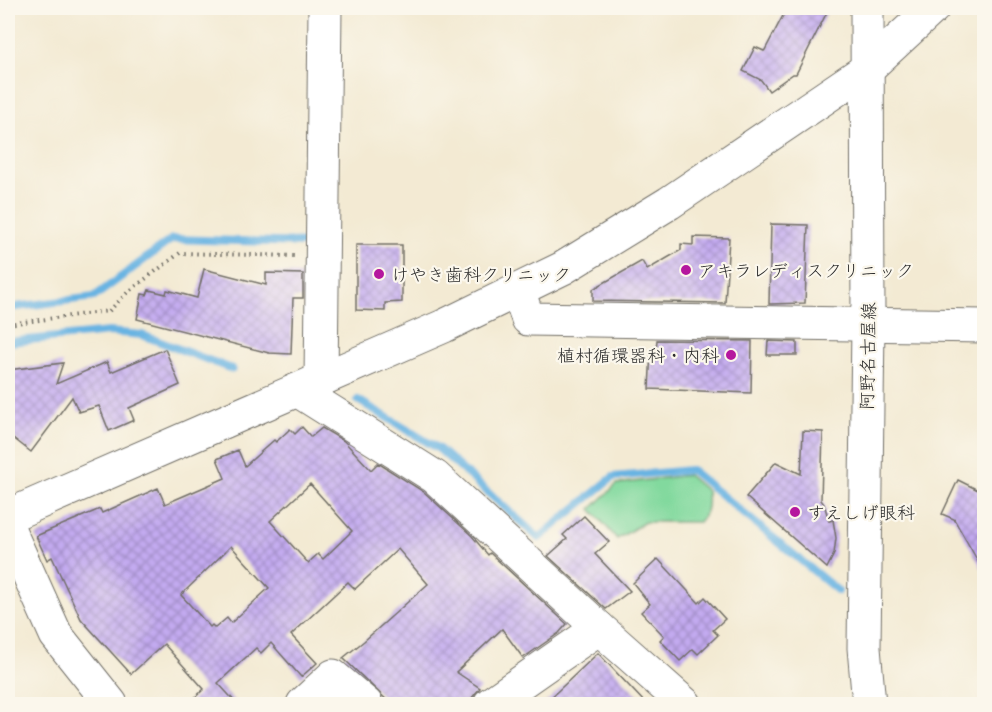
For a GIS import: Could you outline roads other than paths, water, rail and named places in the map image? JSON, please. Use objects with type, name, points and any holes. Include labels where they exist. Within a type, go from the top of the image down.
[{"type":"street","points":[[309,385],[322,257],[325,8]]},
{"type":"street","name":"阿野名古屋線","points":[[867,8],[868,324],[864,648],[869,705]]},
{"type":"street","points":[[8,516],[444,326],[563,268],[669,203],[867,69],[933,8]]},
{"type":"street","points":[[518,290],[528,319],[984,326]]},
{"type":"street","points":[[309,385],[435,477],[685,705]]},
{"type":"street","points":[[8,528],[56,635],[111,705]]},
{"type":"street","points":[[490,705],[599,628]]},
{"type":"street","points":[[303,705],[333,676],[366,705]]},
{"type":"waterway","points":[[8,308],[94,297],[172,239],[308,243]]},
{"type":"waterway","points":[[8,342],[109,332],[142,335],[232,369]]},
{"type":"waterway","points":[[358,400],[439,449],[539,538],[613,477],[691,470],[838,591]]},
{"type":"place","name":"アキラレディスクリニック","points":[[686,270]]},
{"type":"place","name":"けやき歯科クリニック","points":[[379,274]]},
{"type":"place","name":"植村循環器科・内科","points":[[731,355]]},
{"type":"place","name":"すえしげ眼科","points":[[795,512]]}]
